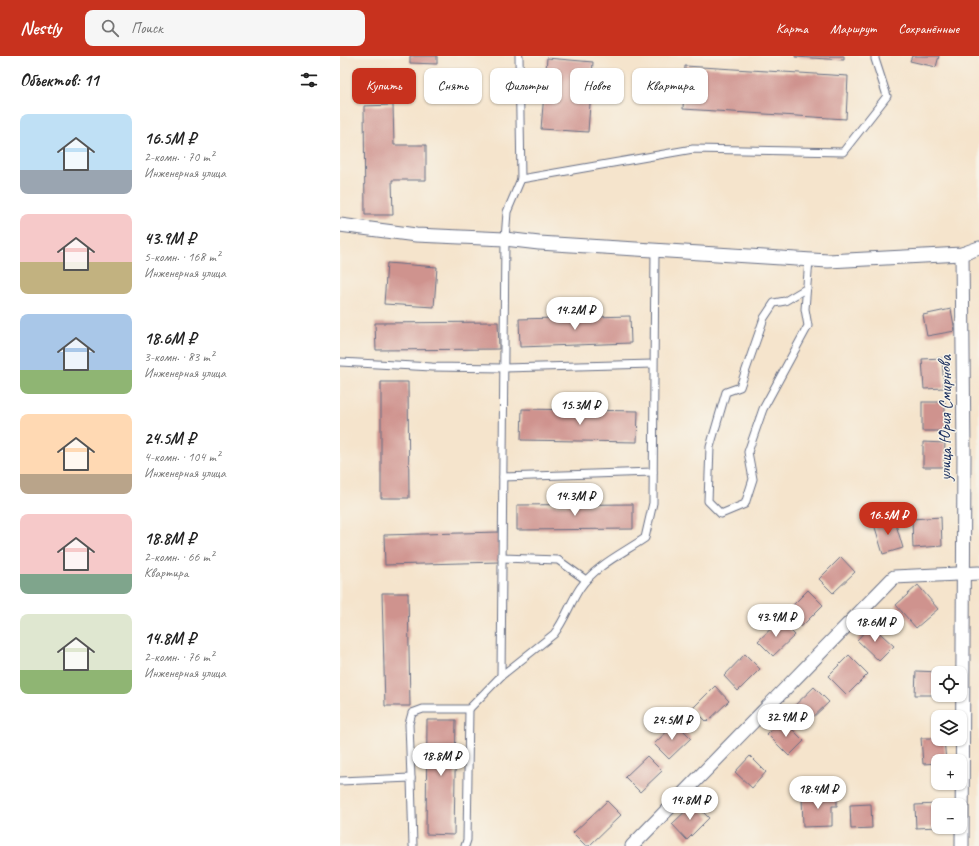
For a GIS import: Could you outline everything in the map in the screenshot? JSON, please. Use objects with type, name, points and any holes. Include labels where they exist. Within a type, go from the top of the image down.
[{"type":"street","points":[[340,225],[416,235],[504,239],[539,243],[828,261],[962,254],[979,248]]},
{"type":"street","name":"улица Юрия Смирнова","points":[[962,254],[964,451],[962,846]]},
{"type":"street","points":[[632,846],[894,577],[979,573]]},
{"type":"lane","points":[[501,676],[504,239],[507,212],[521,179],[519,56]]},
{"type":"lane","points":[[521,179],[693,149],[843,152],[887,96],[875,56]]},
{"type":"lane","points":[[465,846],[467,840],[469,709],[501,676],[554,634],[561,625],[579,590],[586,580],[603,565],[645,538],[653,503],[655,250]]},
{"type":"lane","points":[[806,288],[785,301],[774,303],[764,318],[740,387],[726,392],[710,447],[708,501],[721,514],[745,504],[753,479],[748,452],[763,409],[808,326],[805,309],[809,260]]},
{"type":"lane","points":[[340,362],[432,367],[504,368],[653,364]]},
{"type":"lane","points":[[503,477],[653,472]]},
{"type":"lane","points":[[502,558],[558,560],[586,580]]},
{"type":"lane","points":[[412,846],[409,724],[412,714],[423,709],[469,709]]},
{"type":"lane","points":[[340,781],[411,778]]},
{"type":"building","points":[[410,56],[437,56],[437,64],[410,63]]},
{"type":"building","points":[[844,56],[844,60],[795,57]]},
{"type":"building","points":[[912,56],[939,56],[936,67],[910,61]]},
{"type":"building","points":[[547,58],[593,62],[593,68],[570,68],[570,104],[590,104],[588,132],[541,129],[543,104],[562,104],[562,68],[546,68]]},
{"type":"building","points":[[685,66],[848,76],[846,119],[683,109],[683,104],[708,104],[708,68],[685,68]]},
{"type":"building","points":[[393,105],[394,145],[426,145],[426,180],[392,180],[393,215],[365,215],[364,106]]},
{"type":"building","points":[[387,263],[437,267],[434,307],[384,304]]},
{"type":"building","points":[[951,309],[955,331],[927,336],[923,315]]},
{"type":"building","points":[[630,316],[631,343],[520,347],[519,319]]},
{"type":"building","points":[[498,322],[499,349],[376,350],[375,323]]},
{"type":"building","points":[[942,358],[944,388],[924,389],[922,359]]},
{"type":"building","points":[[381,382],[408,382],[409,498],[381,498]]},
{"type":"building","points":[[922,402],[945,402],[945,431],[922,431]]},
{"type":"building","points":[[522,409],[638,411],[637,442],[521,440]]},
{"type":"building","points":[[923,442],[945,443],[944,467],[923,467]]},
{"type":"building","points":[[633,504],[633,529],[517,530],[517,505]]},
{"type":"building","points":[[941,517],[942,546],[913,548],[912,519]]},
{"type":"building","points":[[894,518],[903,548],[883,554],[874,524]]},
{"type":"building","points":[[499,532],[499,562],[385,565],[384,535]]},
{"type":"building","points":[[841,557],[855,572],[833,593],[819,579]]},
{"type":"building","points":[[918,585],[938,609],[916,628],[896,605]]},
{"type":"building","points":[[808,590],[823,605],[801,627],[786,612]]},
{"type":"building","points":[[382,593],[408,593],[410,706],[385,706]]},
{"type":"building","points":[[780,620],[795,635],[773,656],[758,641]]},
{"type":"building","points":[[871,625],[894,646],[879,661],[857,640]]},
{"type":"building","points":[[745,654],[760,669],[738,691],[724,676]]},
{"type":"building","points":[[849,655],[868,674],[847,695],[828,676]]},
{"type":"building","points":[[916,671],[931,672],[931,695],[915,695]]},
{"type":"building","points":[[715,686],[729,701],[707,722],[693,708]]},
{"type":"building","points":[[814,687],[829,702],[807,723],[792,708]]},
{"type":"building","points":[[782,719],[804,741],[789,756],[767,734]]},
{"type":"building","points":[[427,720],[456,720],[454,835],[426,834]]},
{"type":"building","points":[[676,723],[691,738],[669,759],[654,744]]},
{"type":"building","points":[[921,738],[931,738],[931,746],[945,746],[945,754],[931,754],[931,763],[923,764]]},
{"type":"building","points":[[647,756],[662,771],[640,792],[625,777]]},
{"type":"building","points":[[750,756],[766,772],[752,788],[735,772]]},
{"type":"building","points":[[837,794],[837,806],[832,806],[832,826],[803,827],[802,796]]},
{"type":"building","points":[[607,801],[621,815],[589,846],[586,846],[573,833]]},
{"type":"building","points":[[694,803],[709,818],[687,840],[672,824]]},
{"type":"building","points":[[871,804],[872,828],[851,829],[850,805]]},
{"type":"building","points":[[931,804],[931,827],[916,828],[915,805]]}]
